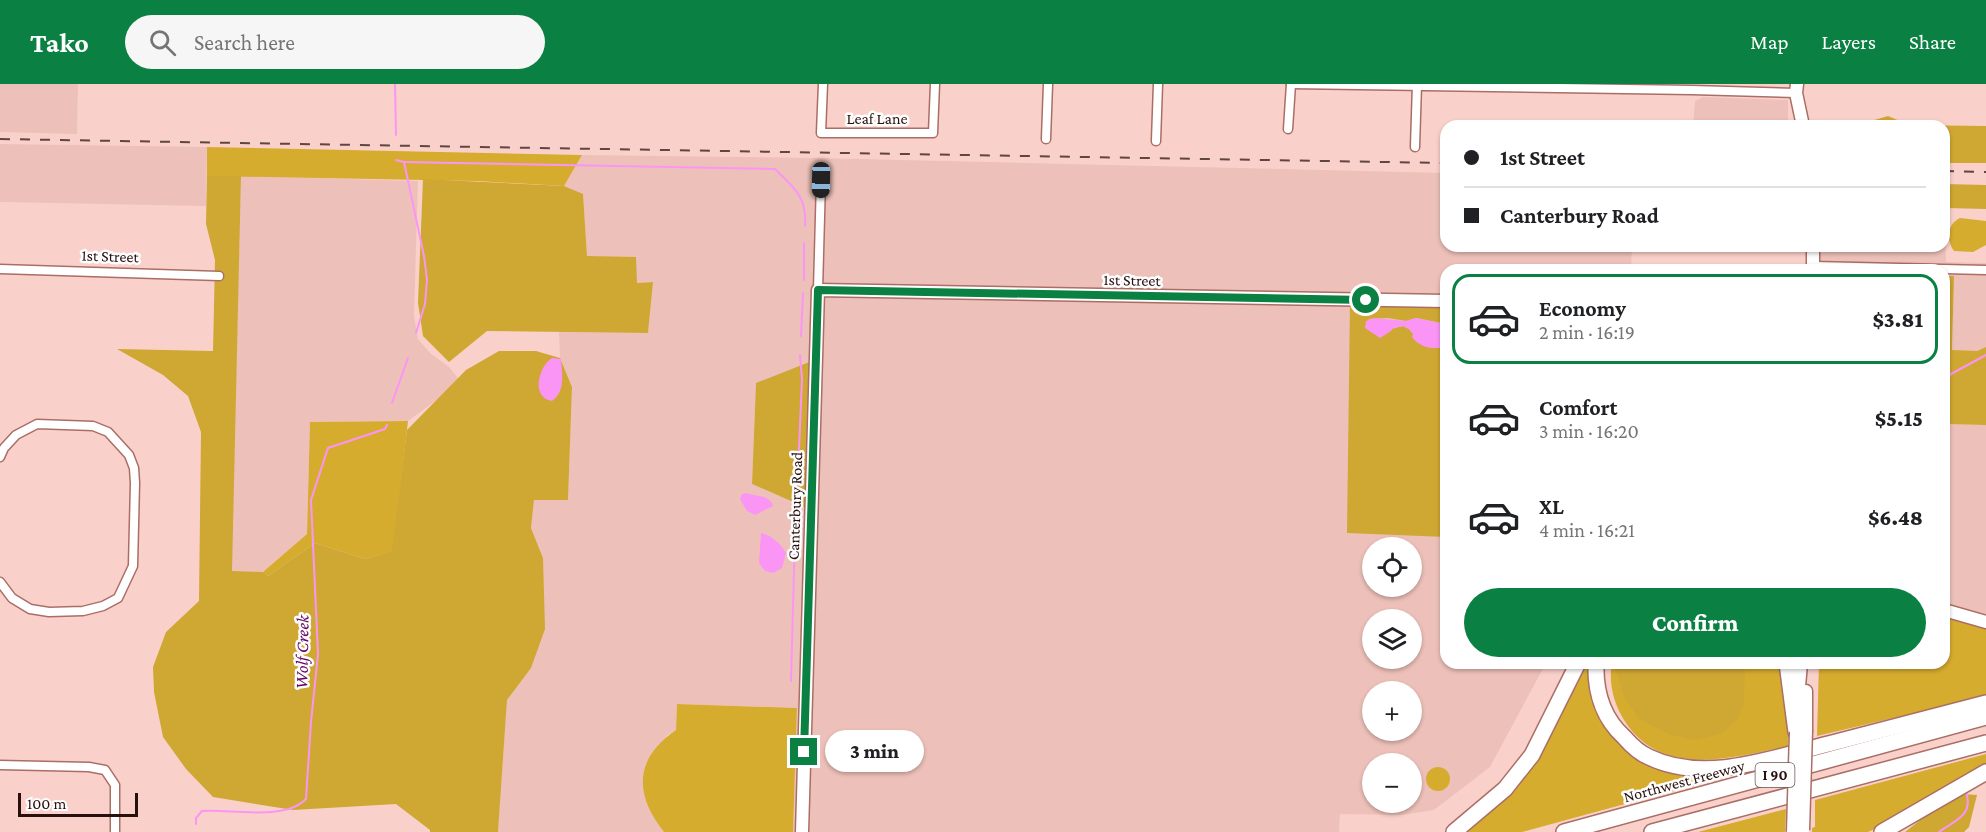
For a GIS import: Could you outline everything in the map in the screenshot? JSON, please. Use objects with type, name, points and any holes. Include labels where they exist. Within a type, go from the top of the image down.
[{"type":"highway","points":[[1454,832],[1505,789],[1532,755],[1575,669]]},
{"type":"highway","points":[[1596,669],[1599,697],[1606,715],[1616,730],[1646,756],[1665,764],[1687,768],[1710,768],[1755,762],[1986,703]]},
{"type":"highway","points":[[1787,669],[1801,731]]},
{"type":"highway","name":"Northwest Freeway","points":[[1564,832],[1986,717]]},
{"type":"highway","name":"I 90","points":[[1652,832],[1986,743]]},
{"type":"highway","points":[[1882,832],[1986,772]]},
{"type":"street","name":"Leaf Lane","points":[[823,84],[821,133],[933,133],[935,84]]},
{"type":"street","points":[[1046,139],[1048,84]]},
{"type":"street","points":[[1156,141],[1158,84]]},
{"type":"street","points":[[1288,129],[1292,84],[1796,89],[1802,120]]},
{"type":"street","points":[[1415,147],[1417,85]]},
{"type":"street","name":"Canterbury Road","points":[[802,832],[821,180]]},
{"type":"street","name":"1st Street","points":[[0,269],[219,276]]},
{"type":"street","points":[[1950,270],[1986,270]]},
{"type":"street","name":"1st Street","points":[[818,290],[1440,301]]},
{"type":"street","points":[[0,457],[4,448],[16,435],[37,424],[93,426],[108,432],[129,455],[134,468],[135,483],[133,566],[118,598],[103,606],[83,611],[49,612],[30,609],[12,598],[0,582]]},
{"type":"street","points":[[1950,612],[1986,622]]},
{"type":"street","points":[[1800,831],[1803,669]]},
{"type":"street","points":[[0,765],[89,767],[105,770],[115,785],[115,832]]},
{"type":"shaded area","points":[[0,84],[78,84],[77,134],[0,132]]},
{"type":"shaded area","points":[[1703,97],[1788,100],[1788,120],[1693,120],[1695,101]]},
{"type":"shaded area","points":[[1888,116],[1897,120],[1874,120]]},
{"type":"shaded area","points":[[1950,126],[1986,126],[1986,163],[1950,163]]},
{"type":"shaded area","points":[[0,144],[207,147],[206,206],[0,202]]},
{"type":"shaded area","points":[[207,147],[582,155],[564,186],[476,181],[207,176]]},
{"type":"shaded area","points":[[582,155],[819,158],[1440,173],[1440,252],[1632,252],[1631,264],[1440,264],[1440,357],[1420,535],[1440,537],[1440,669],[1543,669],[1490,767],[1434,810],[1422,812],[1422,753],[1362,753],[1362,813],[1415,813],[1402,815],[1340,814],[1339,832],[793,832],[797,708],[677,704],[676,730],[666,736],[656,821],[664,832],[498,832],[507,700],[531,668],[543,558],[531,528],[534,499],[568,500],[572,387],[560,358],[559,332],[648,333],[653,282],[637,283],[587,256],[583,195],[564,186]],"holes":[[[756,383],[807,507],[752,484]]]},
{"type":"shaded area","points":[[207,176],[241,176],[232,571],[263,572],[268,576],[315,543],[365,559],[392,551],[407,430],[466,370],[499,351],[536,351],[560,358],[572,387],[568,500],[534,500],[531,528],[543,558],[545,629],[531,668],[507,700],[498,832],[430,832],[396,804],[293,810],[213,797],[186,769],[163,737],[154,692],[153,667],[166,632],[199,601],[201,432],[188,396],[163,375],[117,349],[213,351],[215,260],[206,224]]},
{"type":"shaded area","points":[[241,176],[418,181],[414,316],[418,339],[430,353],[449,367],[461,382],[408,421],[310,422],[307,534],[263,572],[231,571]]},
{"type":"shaded area","points":[[423,179],[564,186],[583,194],[587,256],[636,257],[637,283],[653,282],[648,333],[487,331],[449,362],[423,336],[418,303]]},
{"type":"shaded area","points":[[1950,184],[1986,185],[1986,209],[1950,208]]},
{"type":"shaded area","points":[[1960,218],[1986,221],[1986,245],[1973,252],[1954,251],[1950,242],[1950,228]]},
{"type":"shaded area","points":[[1819,252],[1946,252],[1946,262],[1986,263],[1986,347],[1977,351],[1952,351],[1954,276],[1950,276],[1950,264],[1819,264]]},
{"type":"shaded area","points":[[1950,276],[1954,276],[1952,350],[1977,351],[1986,347],[1986,425],[1950,424]]},
{"type":"shaded area","points":[[1350,303],[1440,304],[1440,323],[1416,318],[1406,321],[1388,318],[1368,319],[1391,329],[1403,326],[1409,329],[1426,347],[1440,348],[1440,537],[1347,533]]},
{"type":"shaded area","points":[[1374,318],[1406,321],[1416,318],[1440,323],[1440,347],[1423,346],[1415,341],[1409,329],[1403,326],[1393,328],[1380,338],[1365,328],[1366,321]]},
{"type":"shaded area","points":[[552,358],[561,359],[562,376],[559,392],[552,401],[545,399],[541,394],[539,382],[543,368]]},
{"type":"shaded area","points":[[812,361],[807,508],[752,484],[756,383]]},
{"type":"shaded area","points":[[408,421],[393,551],[365,559],[315,543],[268,576],[263,572],[307,534],[310,422]]},
{"type":"shaded area","points":[[1950,424],[1986,425],[1986,617],[1950,606]]},
{"type":"shaded area","points":[[742,494],[769,499],[773,506],[755,515],[747,511],[740,499]]},
{"type":"shaded area","points":[[761,533],[775,540],[786,553],[782,568],[773,573],[765,571],[759,563]]},
{"type":"shaded area","points":[[1950,619],[1986,626],[1986,696],[1817,736],[1819,669],[1950,669]]},
{"type":"shaded area","points":[[1579,669],[1593,669],[1593,674],[1629,750],[1734,770],[1735,774],[1522,832],[1461,832],[1485,813]]},
{"type":"shaded area","points":[[1616,669],[1745,669],[1744,704],[1737,720],[1721,734],[1695,740],[1669,734],[1639,719],[1624,696]]},
{"type":"shaded area","points":[[1783,669],[1788,707],[1788,746],[1721,759],[1698,760],[1657,751],[1639,739],[1620,714],[1611,685],[1611,670]]},
{"type":"shaded area","points":[[677,704],[797,708],[793,832],[664,832],[647,804],[643,778],[652,753],[676,730]]},
{"type":"shaded area","points":[[1986,754],[1986,767],[1882,826],[1868,832],[1812,832],[1812,828],[1815,827],[1815,800]]},
{"type":"shaded area","points":[[1438,767],[1446,771],[1450,779],[1446,787],[1438,791],[1430,787],[1426,779],[1430,771]]},
{"type":"shaded area","points":[[1963,794],[1977,795],[1969,827],[1964,832],[1905,832],[1933,810]]},
{"type":"shaded area","points":[[1786,809],[1785,832],[1698,832]]},
{"type":"waterway","name":"Wolf Creek","points":[[395,84],[396,135]]},
{"type":"waterway","name":"Wolf Creek","points":[[396,160],[404,162],[427,280],[425,304],[416,333]]},
{"type":"waterway","points":[[404,162],[775,169],[798,193],[804,207],[805,226]]},
{"type":"waterway","points":[[804,243],[804,280]]},
{"type":"waterway","points":[[801,336],[803,293]]},
{"type":"waterway","points":[[796,519],[802,379],[800,355]]},
{"type":"waterway","points":[[1950,375],[1986,355]]},
{"type":"waterway","name":"Wolf Creek","points":[[392,403],[408,358]]},
{"type":"waterway","name":"Wolf Creek","points":[[196,824],[196,818],[202,811],[272,812],[297,806],[306,799],[318,654],[311,500],[328,448],[385,429],[387,425]]},
{"type":"waterway","points":[[791,681],[795,532]]},
{"type":"waterway","points":[[1939,832],[1965,812],[1968,799],[1966,791]]},
{"type":"railway","points":[[0,139],[1440,163]]},
{"type":"railway","points":[[1950,171],[1986,172]]},
{"type":"route","points":[[804,752],[818,290],[1366,300]]}]
